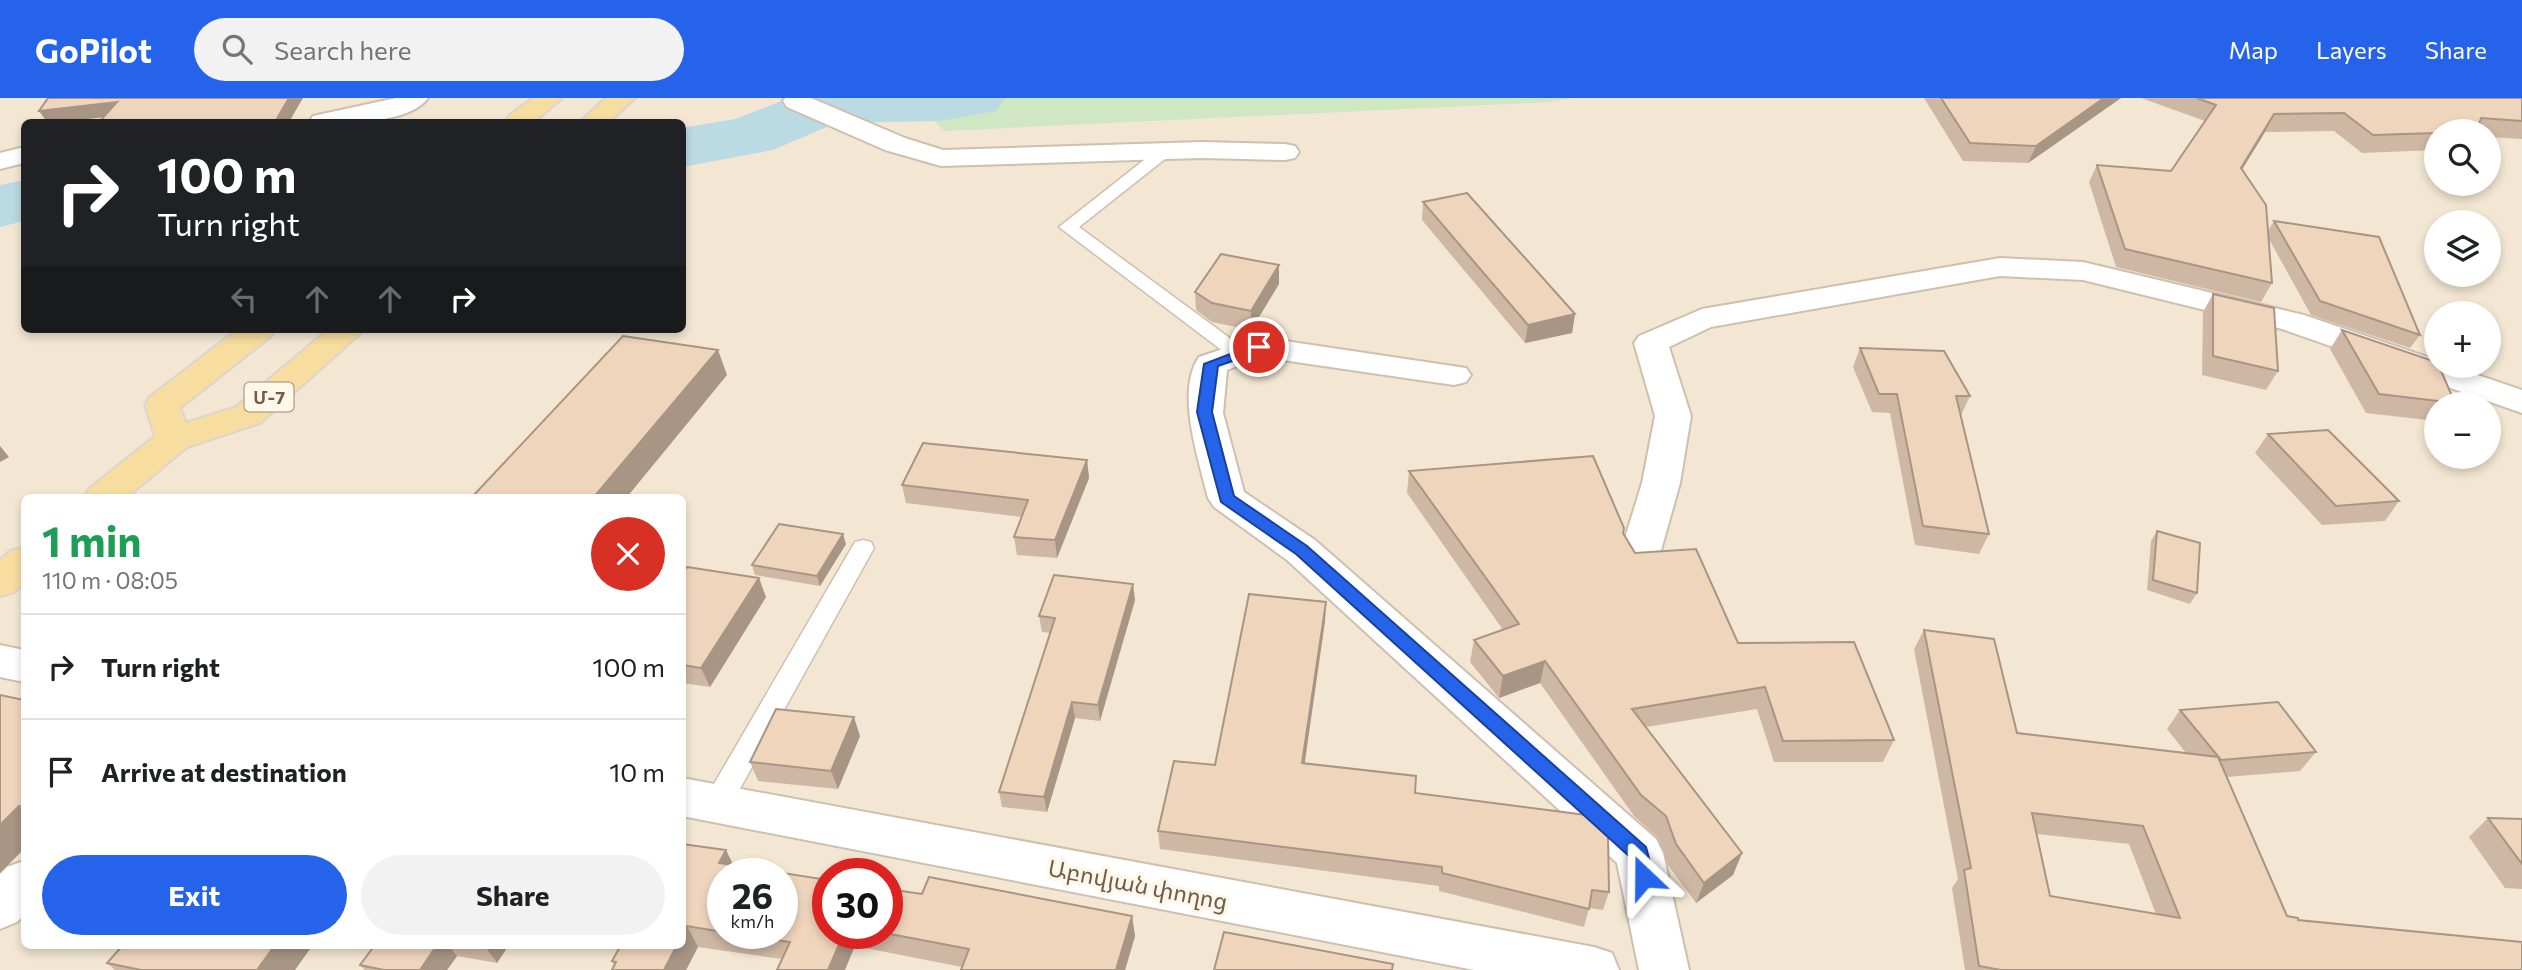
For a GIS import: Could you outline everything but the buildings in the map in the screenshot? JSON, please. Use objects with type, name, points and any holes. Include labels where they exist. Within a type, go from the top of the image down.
[{"type":"main road","points":[[522,119],[549,98]]},
{"type":"main road","points":[[597,119],[622,98]]},
{"type":"main road","points":[[174,439],[163,405],[254,333]]},
{"type":"main road","name":"Մ-7","points":[[107,494],[174,439],[248,415],[344,333]]},
{"type":"main road","points":[[0,582],[21,564]]},
{"type":"street","points":[[338,119],[401,106],[415,98]]},
{"type":"street","points":[[797,100],[864,131],[942,158],[1164,152],[1285,152]]},
{"type":"street","points":[[0,161],[21,156]]},
{"type":"street","points":[[1640,554],[1661,483],[1673,416],[1651,343],[1702,319],[2000,267],[2083,271],[2293,322],[2522,402]]},
{"type":"street","points":[[1454,375],[1259,347],[1211,364],[1205,412],[1227,498],[1301,550],[1639,853],[1664,970]]},
{"type":"street","points":[[0,661],[21,665]]},
{"type":"street","name":"Աբովյան փողոց","points":[[700,800],[1594,970]]},
{"type":"street","points":[[0,906],[21,885]]},
{"type":"lane","points":[[1164,152],[1068,227],[1239,354]]},
{"type":"lane","points":[[700,800],[863,548]]},
{"type":"shaded area","points":[[0,98],[2522,98],[2522,970],[0,970]]},
{"type":"green space","points":[[911,98],[1572,98],[1550,102],[944,131]]},
{"type":"waterway","points":[[686,147],[750,136],[827,105],[939,102],[974,98]]},
{"type":"waterway","points":[[0,206],[21,202]]},
{"type":"route","points":[[1259,347],[1211,364],[1205,412],[1227,498],[1301,550],[1639,853],[1644,877]]}]
